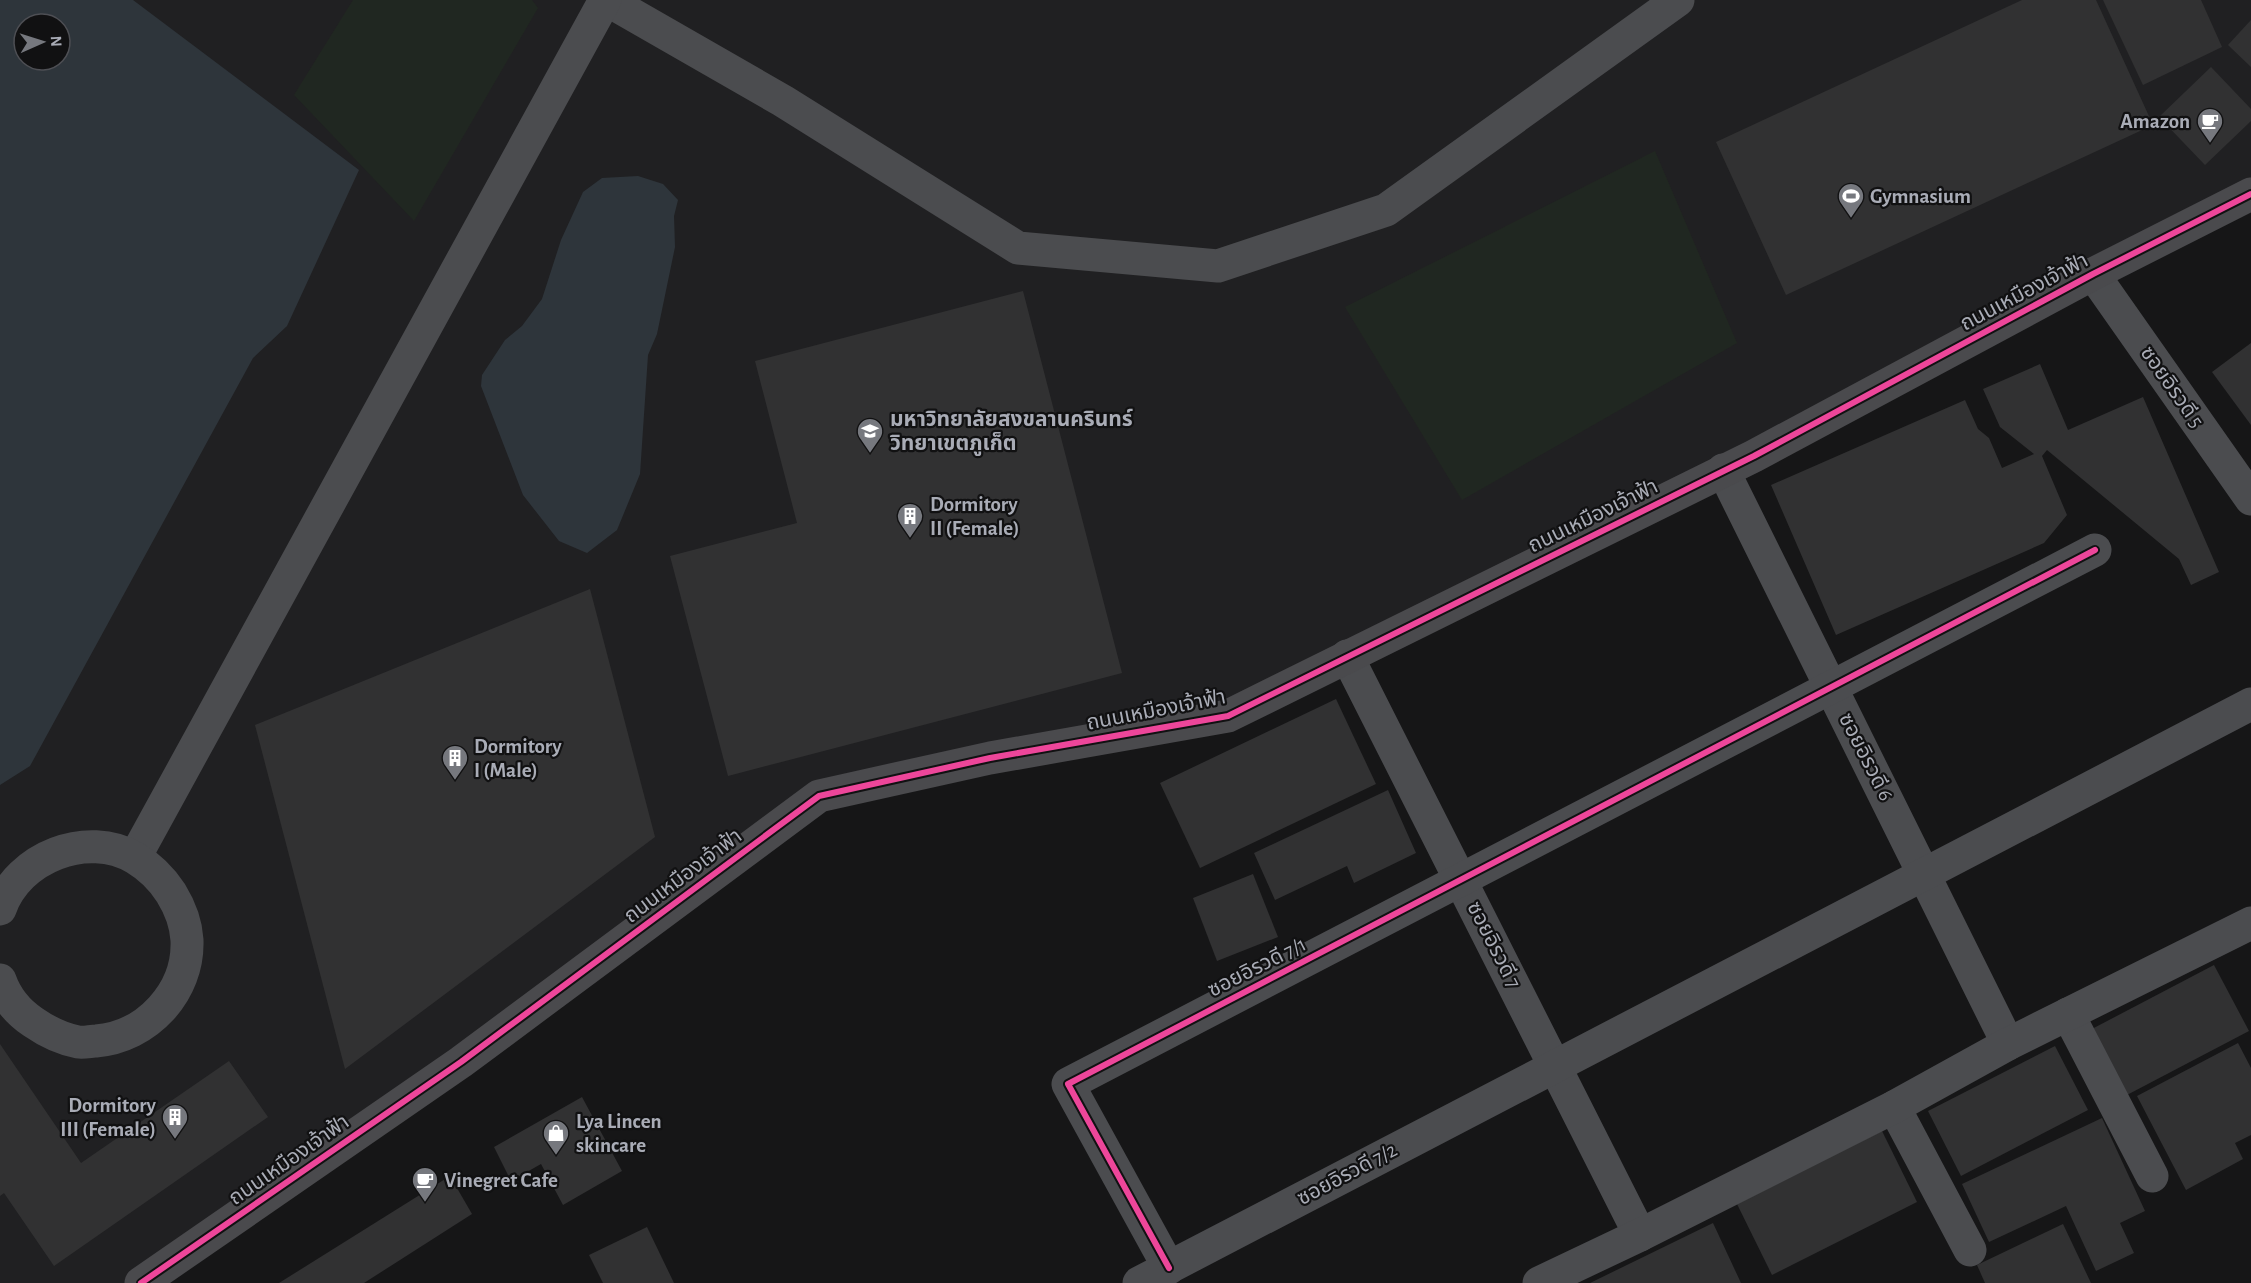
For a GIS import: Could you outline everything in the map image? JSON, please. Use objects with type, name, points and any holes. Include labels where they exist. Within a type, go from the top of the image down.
[{"type":"street","points":[[135,857],[606,0],[783,101],[1018,248],[1218,266],[1386,210],[1678,0]]},
{"type":"street","name":"ถนนเหมืองเจ้าฟ้า","points":[[149,1281],[461,1062],[819,796],[990,758],[1228,716],[1754,456],[2093,274],[2251,194]]},
{"type":"street","name":"ซอยอิรวดี 5","points":[[2093,274],[2251,499]]},
{"type":"street","name":"ซอยอิรวดี 6","points":[[1723,470],[2008,1044]]},
{"type":"street","name":"ซอยอิรวดี 7/1","points":[[1169,1268],[1068,1084],[2095,550]]},
{"type":"street","name":"ซอยอิรวดี 7","points":[[1347,656],[1640,1235]]},
{"type":"street","name":"ซอยอิรวดี 7/2","points":[[1139,1283],[2251,704]]},
{"type":"street","points":[[0,909],[3,899],[21,874],[46,857],[75,847],[106,848],[135,857],[161,878],[179,906],[187,939],[183,973],[168,1003],[144,1026],[113,1040],[80,1042],[48,1032],[20,1013],[0,980]]},
{"type":"street","points":[[1539,1283],[1640,1235],[1894,1107],[2008,1044],[2250,927]]},
{"type":"street","points":[[2068,1014],[2152,1176]]},
{"type":"street","points":[[1894,1107],[1970,1250]]},
{"type":"shaded area","name":"มหาวิทยาลัยสงขลานครินทร์ วิทยาเขตภูเก็ต","points":[[0,0],[2251,0],[2251,193],[1228,716],[819,796],[141,1283],[0,1283]]},
{"type":"shaded area","points":[[0,0],[133,0],[359,170],[287,326],[253,358],[30,766],[0,785]]},
{"type":"shaded area","points":[[353,0],[532,0],[538,8],[414,221],[294,95]]},
{"type":"shaded area","points":[[1655,151],[1737,343],[1462,500],[1345,307]]},
{"type":"shaded area","points":[[638,176],[663,184],[678,200],[674,216],[675,247],[657,334],[648,355],[640,474],[617,530],[587,553],[559,541],[523,495],[481,386],[482,375],[505,340],[522,326],[542,299],[561,240],[583,192],[602,178]]},
{"type":"building","name":"Gymnasium","points":[[2022,0],[2096,0],[2153,125],[1786,295],[1716,142]]},
{"type":"building","points":[[2103,0],[2201,0],[2222,47],[2143,85]]},
{"type":"building","points":[[2251,20],[2251,67],[2228,45]]},
{"type":"building","points":[[2211,67],[2251,109],[2251,121],[2205,165],[2159,117]]},
{"type":"building","name":"Dormitory II (Female)","points":[[1023,291],[1122,673],[728,776],[670,556],[797,523],[755,361]]},
{"type":"building","points":[[2251,343],[2251,425],[2212,372]]},
{"type":"building","points":[[2040,364],[2068,430],[2143,397],[2219,572],[2191,585],[2179,559],[2047,450],[2042,456],[2067,515],[2044,543],[1836,635],[1771,485],[1965,400],[1978,429],[1989,438],[2002,468],[2034,454],[2000,427],[1983,389]]},
{"type":"building","name":"Dormitory I (Male)","points":[[590,589],[655,837],[345,1069],[255,725]]},
{"type":"building","points":[[1336,699],[1376,784],[1200,868],[1160,783]]},
{"type":"building","points":[[1388,790],[1416,853],[1354,883],[1347,866],[1275,900],[1254,853]]},
{"type":"building","points":[[1253,874],[1278,937],[1217,961],[1193,898]]},
{"type":"building","points":[[2214,965],[2249,1031],[2125,1096],[2090,1030]]},
{"type":"building","points":[[2238,1043],[2251,1068],[2251,1135],[2235,1143],[2243,1159],[2186,1190],[2137,1096]]},
{"type":"building","name":"Dormitory III (Female)","points":[[0,1044],[81,1163],[229,1061],[268,1117],[54,1266],[4,1193],[0,1196]]},
{"type":"building","points":[[2055,1046],[2088,1110],[1961,1176],[1928,1111]]},
{"type":"building","name":"Lya Lincen skincare","points":[[582,1097],[622,1171],[563,1205],[541,1164],[511,1181],[494,1147]]},
{"type":"building","points":[[2102,1118],[2145,1211],[2120,1223],[2134,1253],[2096,1271],[2066,1206],[1989,1242],[1962,1184]]},
{"type":"building","points":[[1882,1131],[1917,1202],[1772,1275],[1737,1204]]},
{"type":"building","points":[[450,1176],[472,1214],[364,1283],[279,1283]]},
{"type":"building","points":[[1713,1223],[1741,1283],[1590,1283]]},
{"type":"building","points":[[2063,1224],[2091,1283],[1985,1283],[1977,1265]]},
{"type":"building","points":[[647,1227],[674,1283],[603,1283],[589,1255]]},
{"type":"cycle path","points":[[141,1283],[461,1062],[819,796],[990,758],[1228,716],[1754,456],[2093,274],[2251,194]]},
{"type":"cycle path","points":[[1169,1268],[1068,1084],[2095,550]]},
{"type":"place","name":"Amazon","points":[[2210,144]]},
{"type":"place","name":"Gymnasium","points":[[1851,219]]},
{"type":"place","name":"มหาวิทยาลัยสงขลานครินทร์ วิทยาเขตภูเก็ต","points":[[870,454]]},
{"type":"place","name":"Dormitory II (Female)","points":[[910,539]]},
{"type":"place","name":"Dormitory I (Male)","points":[[455,781]]},
{"type":"place","name":"Dormitory III (Female)","points":[[175,1140]]},
{"type":"place","name":"Lya Lincen skincare","points":[[556,1156]]},
{"type":"place","name":"Vinegret Cafe","points":[[425,1203]]}]
